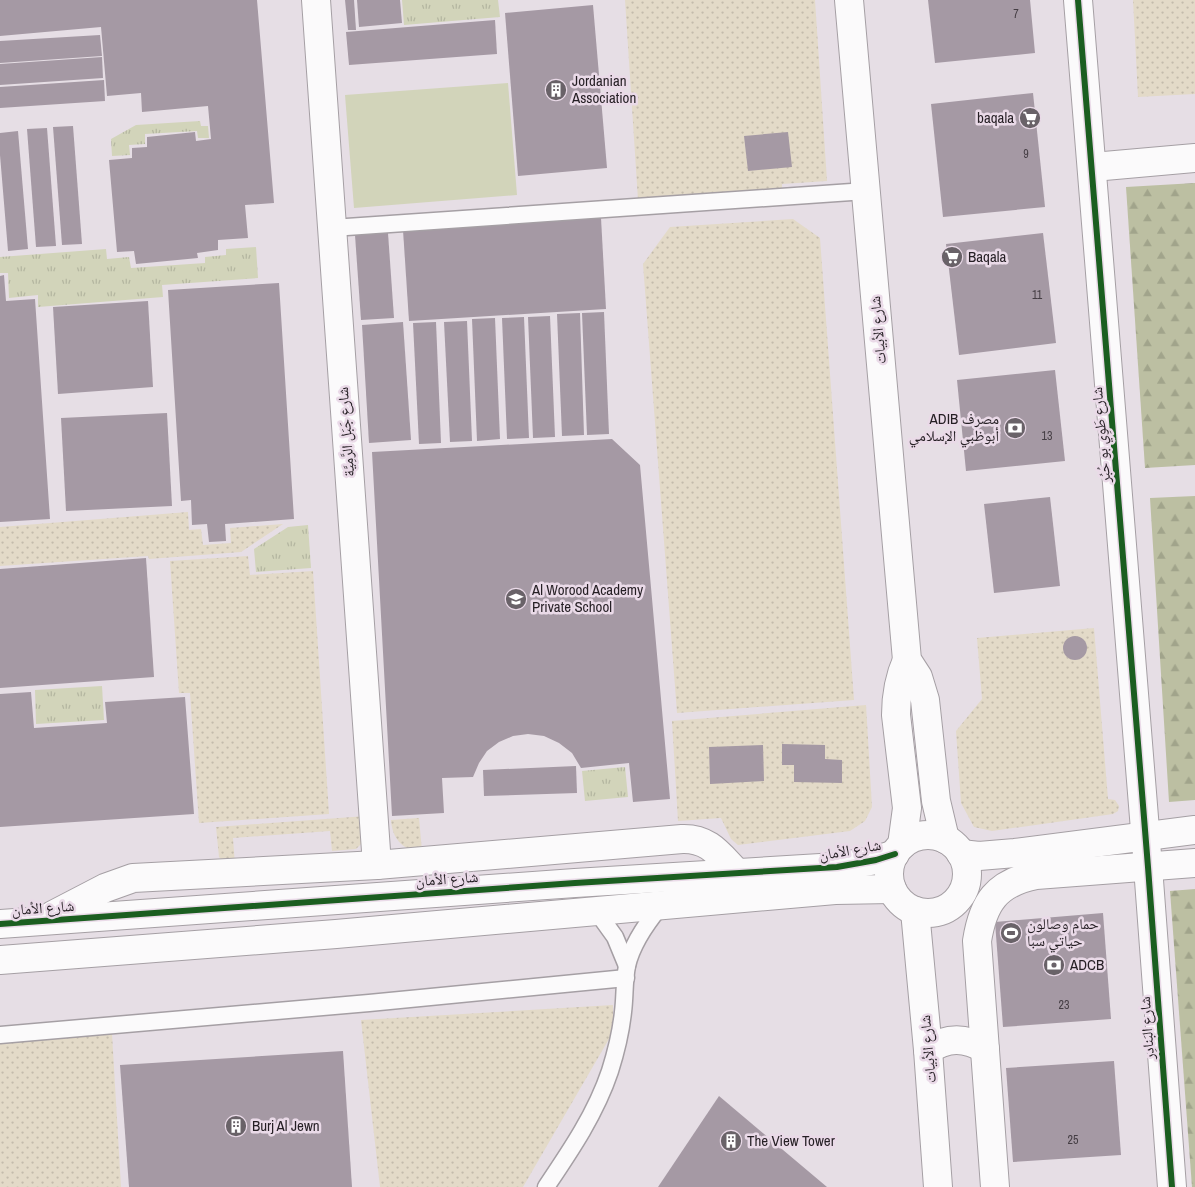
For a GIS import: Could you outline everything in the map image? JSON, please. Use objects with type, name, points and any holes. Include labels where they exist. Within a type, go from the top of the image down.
[{"type":"street","name":"شارع جَبَل الرَّمِيَّة","points":[[316,0],[377,865]]},
{"type":"street","name":"شارع الأبيات","points":[[849,0],[907,660],[898,686],[896,700],[896,715],[907,808],[899,849]]},
{"type":"street","name":"شارع طَوِي بو حُبُر","points":[[1078,0],[1148,867]]},
{"type":"street","points":[[1092,167],[1195,158]]},
{"type":"street","name":"شارع الأبيات","points":[[907,660],[918,677],[925,700],[936,801],[953,846]]},
{"type":"street","points":[[953,846],[966,864],[966,885],[962,895],[955,903],[936,913],[925,914],[905,906],[892,889],[889,877],[890,865],[899,849],[912,839],[923,836],[934,836],[953,846],[997,855],[1195,830]]},
{"type":"street","points":[[43,920],[105,888],[133,878],[377,865],[689,839],[711,846],[738,874]]},
{"type":"street","name":"شارع الأمان","points":[[0,924],[843,866],[876,860],[899,849]]},
{"type":"street","points":[[995,1187],[977,942],[980,920],[989,903],[998,892],[1011,883],[1023,878],[1195,863]]},
{"type":"street","name":"شارع البَنادِر","points":[[1148,867],[1172,1187]]},
{"type":"street","points":[[575,883],[587,913]]},
{"type":"street","points":[[0,960],[660,907],[835,890],[892,889]]},
{"type":"street","name":"شارع الأبيات","points":[[915,911],[938,1187]]},
{"type":"street","points":[[928,1050],[936,1044],[966,1040],[985,1055]]},
{"type":"lane","points":[[332,228],[866,191]]},
{"type":"lane","points":[[546,1187],[585,1126],[599,1099],[618,1042],[623,1014],[626,972],[640,935],[660,907]]},
{"type":"lane","points":[[587,913],[615,937],[626,972]]},
{"type":"lane","points":[[0,1035],[379,1002],[626,972]]},
{"type":"green space","points":[[402,0],[498,0],[500,17],[404,25]]},
{"type":"green space","points":[[508,83],[517,195],[354,208],[345,95]]},
{"type":"green space","points":[[200,121],[201,126],[208,126],[209,138],[198,138],[197,131],[145,134],[145,144],[129,145],[130,155],[112,156],[111,139],[136,125]]},
{"type":"green space","points":[[1195,183],[1195,465],[1145,468],[1126,187]]},
{"type":"green space","points":[[256,247],[258,278],[162,285],[163,297],[38,307],[38,295],[9,298],[8,273],[0,273],[0,257],[106,249],[107,259],[129,257],[131,268],[205,263],[205,257],[226,255],[226,249]]},
{"type":"green space","points":[[1195,496],[1195,800],[1169,802],[1150,498]]},
{"type":"green space","points":[[308,525],[311,568],[256,572],[254,549],[288,527]]},
{"type":"green space","points":[[102,686],[104,720],[36,724],[35,690]]},
{"type":"green space","points":[[625,767],[628,797],[585,801],[582,771]]},
{"type":"green space","points":[[1195,889],[1195,1187],[1192,1187],[1170,891]]},
{"type":"sand","points":[[625,0],[815,0],[827,181],[782,184],[782,191],[638,200]]},
{"type":"sand","points":[[1133,0],[1195,0],[1195,94],[1138,97]]},
{"type":"sand","points":[[793,219],[820,238],[854,700],[677,713],[643,264],[670,227]]},
{"type":"sand","points":[[188,512],[189,530],[201,529],[203,545],[231,543],[230,528],[283,524],[241,552],[149,559],[148,556],[0,566],[0,527]]},
{"type":"sand","points":[[248,556],[250,575],[313,571],[329,814],[199,823],[190,693],[179,693],[170,561]]},
{"type":"sand","points":[[1094,628],[1108,799],[1115,800],[1119,806],[1118,811],[1113,814],[992,831],[974,827],[961,803],[956,731],[982,699],[977,638]]},
{"type":"sand","points":[[866,705],[872,807],[865,821],[850,831],[738,845],[731,839],[721,818],[678,821],[672,721]]},
{"type":"sand","points":[[366,816],[368,837],[356,849],[332,851],[330,831],[233,838],[235,865],[227,866],[219,857],[216,827]]},
{"type":"sand","points":[[419,818],[422,851],[415,851],[404,846],[396,838],[391,820]]},
{"type":"sand","points":[[613,1005],[613,1032],[523,1187],[380,1187],[361,1020]]},
{"type":"sand","points":[[112,1034],[121,1187],[0,1187],[0,1040]]},
{"type":"building","points":[[0,0],[257,0],[274,203],[245,205],[248,238],[218,240],[218,250],[197,253],[198,258],[136,264],[134,251],[117,252],[109,160],[132,158],[132,148],[147,147],[147,137],[195,132],[196,141],[211,139],[208,106],[142,112],[141,93],[107,96],[101,27],[0,36]]},
{"type":"building","points":[[345,0],[354,0],[356,30],[348,30]]},
{"type":"building","points":[[357,0],[400,0],[402,23],[359,27]]},
{"type":"building","points":[[928,0],[1030,0],[1035,53],[935,63]]},
{"type":"building","name":"Jordanian Association","points":[[593,5],[607,168],[518,176],[505,13]]},
{"type":"building","points":[[495,20],[497,54],[349,65],[346,32]]},
{"type":"building","points":[[100,35],[102,56],[0,63],[0,41]]},
{"type":"building","points":[[102,57],[103,78],[0,85],[0,64]]},
{"type":"building","points":[[104,80],[105,101],[0,108],[0,87]]},
{"type":"building","points":[[1033,93],[1045,207],[943,217],[931,104]]},
{"type":"building","points":[[73,126],[82,244],[62,245],[53,127]]},
{"type":"building","points":[[47,128],[56,246],[36,247],[27,129]]},
{"type":"building","points":[[18,131],[28,249],[8,251],[0,133]]},
{"type":"building","points":[[788,132],[792,167],[748,171],[744,136]]},
{"type":"building","points":[[601,218],[606,309],[409,321],[403,230]]},
{"type":"building","points":[[388,233],[394,318],[361,320],[355,235]]},
{"type":"building","points":[[1043,233],[1056,343],[959,355],[946,244]]},
{"type":"building","points":[[4,275],[6,301],[35,299],[50,519],[0,522],[0,276]]},
{"type":"building","points":[[279,283],[294,519],[225,524],[226,541],[209,542],[207,524],[192,525],[191,500],[181,501],[168,290]]},
{"type":"building","points":[[148,301],[153,387],[58,394],[53,307]]},
{"type":"building","points":[[604,312],[609,434],[587,435],[582,313]]},
{"type":"building","points":[[580,313],[584,435],[562,436],[557,314]]},
{"type":"building","points":[[550,316],[555,437],[533,438],[528,317]]},
{"type":"building","points":[[524,317],[529,438],[507,439],[502,318]]},
{"type":"building","points":[[495,318],[500,439],[477,441],[472,319]]},
{"type":"building","points":[[467,321],[472,441],[450,442],[444,322]]},
{"type":"building","points":[[403,322],[411,440],[369,443],[362,325]]},
{"type":"building","points":[[436,322],[441,443],[419,444],[413,323]]},
{"type":"building","points":[[1055,370],[1065,461],[966,471],[957,380]]},
{"type":"building","points":[[167,413],[172,506],[66,511],[61,418]]},
{"type":"building","name":"Al Worood Academy Private School","points":[[612,439],[640,465],[670,799],[633,802],[629,763],[581,768],[572,753],[559,743],[544,736],[528,734],[513,736],[499,742],[487,751],[473,777],[442,778],[444,813],[392,816],[372,452]]},
{"type":"building","points":[[1050,497],[1060,586],[994,593],[984,504]]},
{"type":"building","points":[[146,558],[154,677],[0,688],[0,569]]},
{"type":"building","points":[[1075,636],[1084,639],[1087,648],[1084,657],[1075,660],[1066,657],[1063,648],[1066,639]]},
{"type":"building","points":[[31,692],[34,728],[107,723],[105,702],[185,697],[194,814],[0,827],[0,694]]},
{"type":"building","points":[[782,744],[825,745],[825,759],[842,760],[842,783],[794,782],[794,765],[782,765]]},
{"type":"building","points":[[763,745],[764,781],[710,784],[709,747]]},
{"type":"building","points":[[576,766],[577,793],[484,796],[483,770]]},
{"type":"building","points":[[1103,913],[1111,1019],[1003,1027],[995,922]]},
{"type":"building","name":"Burj Al Jewn","points":[[343,1051],[352,1187],[129,1187],[120,1065]]},
{"type":"building","points":[[1114,1061],[1121,1155],[1013,1162],[1006,1068]]},
{"type":"building","name":"The View Tower","points":[[719,1096],[827,1187],[658,1187]]},
{"type":"cycle path","points":[[1078,0],[1172,1187]]},
{"type":"cycle path","points":[[0,924],[575,883],[837,867],[876,860],[895,854]]},
{"type":"place","name":"Jordanian Association","points":[[556,90]]},
{"type":"place","name":"baqala","points":[[1030,118]]},
{"type":"place","name":"Baqala","points":[[952,257]]},
{"type":"place","name":"ADIB مصرف أبوظبي الإسلامي","points":[[1015,428]]},
{"type":"place","name":"Al Worood Academy Private School","points":[[516,599]]},
{"type":"place","name":"حمام وصالون حياتي سبا","points":[[1011,933]]},
{"type":"place","name":"ADCB","points":[[1054,965]]},
{"type":"place","name":"Burj Al Jewn","points":[[236,1126]]},
{"type":"place","name":"The View Tower","points":[[731,1141]]}]
